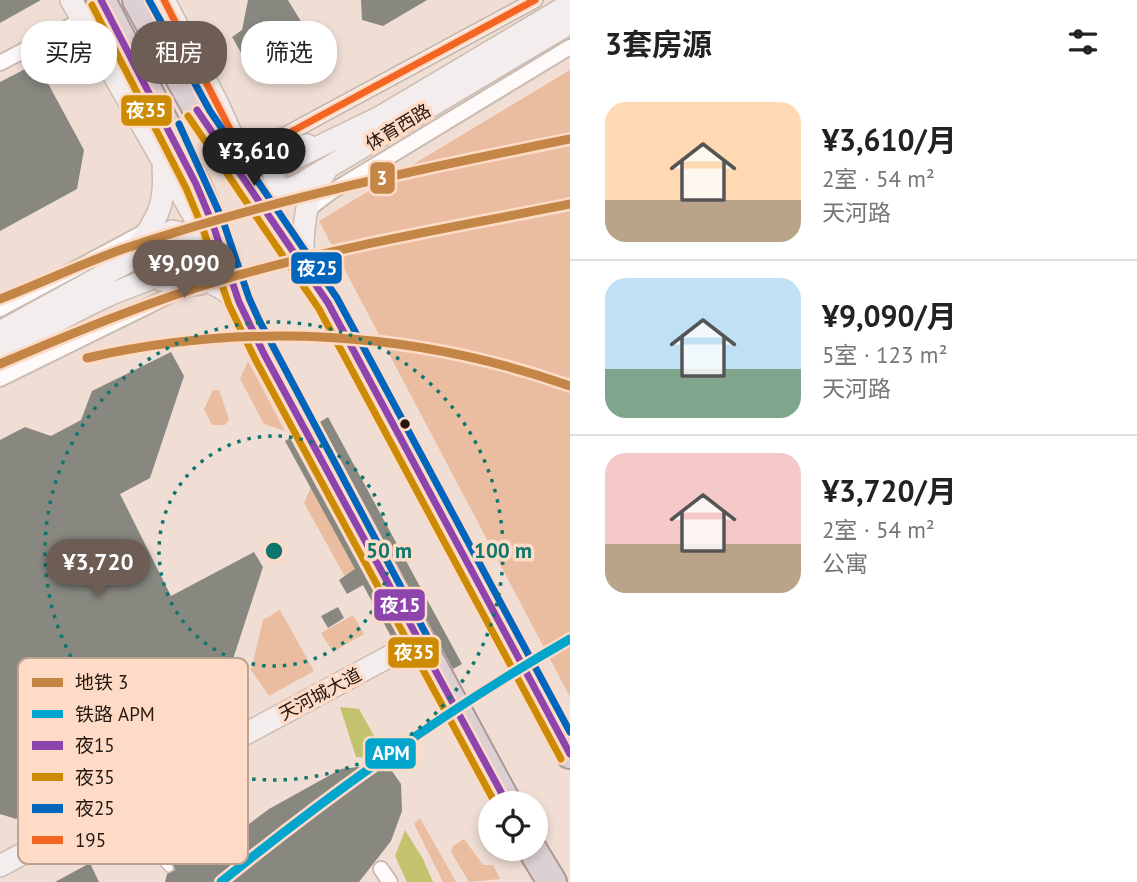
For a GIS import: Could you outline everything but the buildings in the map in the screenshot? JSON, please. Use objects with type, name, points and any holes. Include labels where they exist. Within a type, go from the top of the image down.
[{"type":"highway","points":[[137,0],[201,116],[328,303],[570,754]]},
{"type":"highway","points":[[92,10],[196,184],[239,302],[289,402],[500,791]]},
{"type":"highway","points":[[539,861],[552,882]]},
{"type":"street","points":[[71,0],[92,10],[162,163],[205,234],[239,302]]},
{"type":"street","points":[[164,0],[236,141],[263,210]]},
{"type":"street","points":[[236,141],[274,139],[286,134],[536,0]]},
{"type":"street","name":"体育西路","points":[[570,4],[380,117],[279,166],[274,170],[274,182],[285,191],[570,23]]},
{"type":"street","points":[[0,63],[92,10]]},
{"type":"street","points":[[305,212],[331,192],[570,47]]},
{"type":"street","points":[[201,116],[236,141],[251,147],[275,149],[333,140]]},
{"type":"street","points":[[129,261],[161,207],[165,191],[162,163]]},
{"type":"street","points":[[302,263],[305,212],[312,191],[333,165]]},
{"type":"street","points":[[0,309],[150,229],[184,234],[194,253],[181,266],[135,284],[55,322],[0,352]]},
{"type":"street","points":[[0,332],[129,261],[172,231]]},
{"type":"street","points":[[135,284],[197,279],[220,286],[239,302]]},
{"type":"street","points":[[0,379],[191,286],[215,289],[239,302]]},
{"type":"street","points":[[55,322],[66,348]]},
{"type":"street","name":"天河城大道","points":[[248,732],[418,641]]},
{"type":"street","name":"天河城大道","points":[[0,866],[18,856]]},
{"type":"street","points":[[381,869],[390,882]]},
{"type":"lane","points":[[165,864],[169,868]]},
{"type":"shaded area","points":[[570,70],[570,697],[319,221]]},
{"type":"shaded area","points":[[248,361],[285,431],[264,424],[240,379]]},
{"type":"shaded area","points":[[213,390],[219,390],[229,419],[225,425],[212,425],[204,409]]},
{"type":"shaded area","points":[[312,485],[367,586],[349,584],[304,503]]},
{"type":"shaded area","points":[[280,610],[314,671],[269,696],[251,670],[263,620]]},
{"type":"shaded area","points":[[353,615],[364,634],[333,652],[321,633]]},
{"type":"shaded area","points":[[340,707],[359,709],[387,759],[356,757]]},
{"type":"shaded area","points":[[420,818],[456,882],[443,882],[414,824]]},
{"type":"shaded area","points":[[405,830],[433,882],[407,882],[395,856]]},
{"type":"shaded area","points":[[464,839],[478,861],[483,865],[493,865],[500,879],[469,882],[451,852],[453,846]]},
{"type":"metro line","name":"3","points":[[0,299],[123,249],[233,215],[401,174],[570,139]]},
{"type":"metro line","name":"3","points":[[0,364],[141,307],[228,278],[355,247],[570,204]]},
{"type":"metro line","name":"3","points":[[87,358],[148,346],[209,339],[270,336],[331,338],[392,343],[452,353],[511,367],[570,386]]},
{"type":"rail line","name":"APM","points":[[248,861],[434,723],[570,639]]},
{"type":"rail line","name":"APM","points":[[221,882],[244,864]]},
{"type":"transit line","name":"夜15","points":[[101,0],[196,184],[239,302],[264,354],[501,791]]},
{"type":"transit line","name":"夜25","points":[[149,0],[210,111],[337,298],[570,732]]},
{"type":"transit line","name":"195","points":[[164,0],[236,141],[274,139],[287,134],[535,0]]},
{"type":"transit line","name":"夜35","points":[[92,5],[186,188],[229,305],[255,359],[489,791]]},
{"type":"transit line","name":"夜15","points":[[197,110],[328,303],[570,754]]},
{"type":"transit line","name":"夜35","points":[[188,116],[319,309],[561,759]]},
{"type":"transit line","name":"夜25","points":[[179,124],[223,221],[259,320],[427,636]]}]
